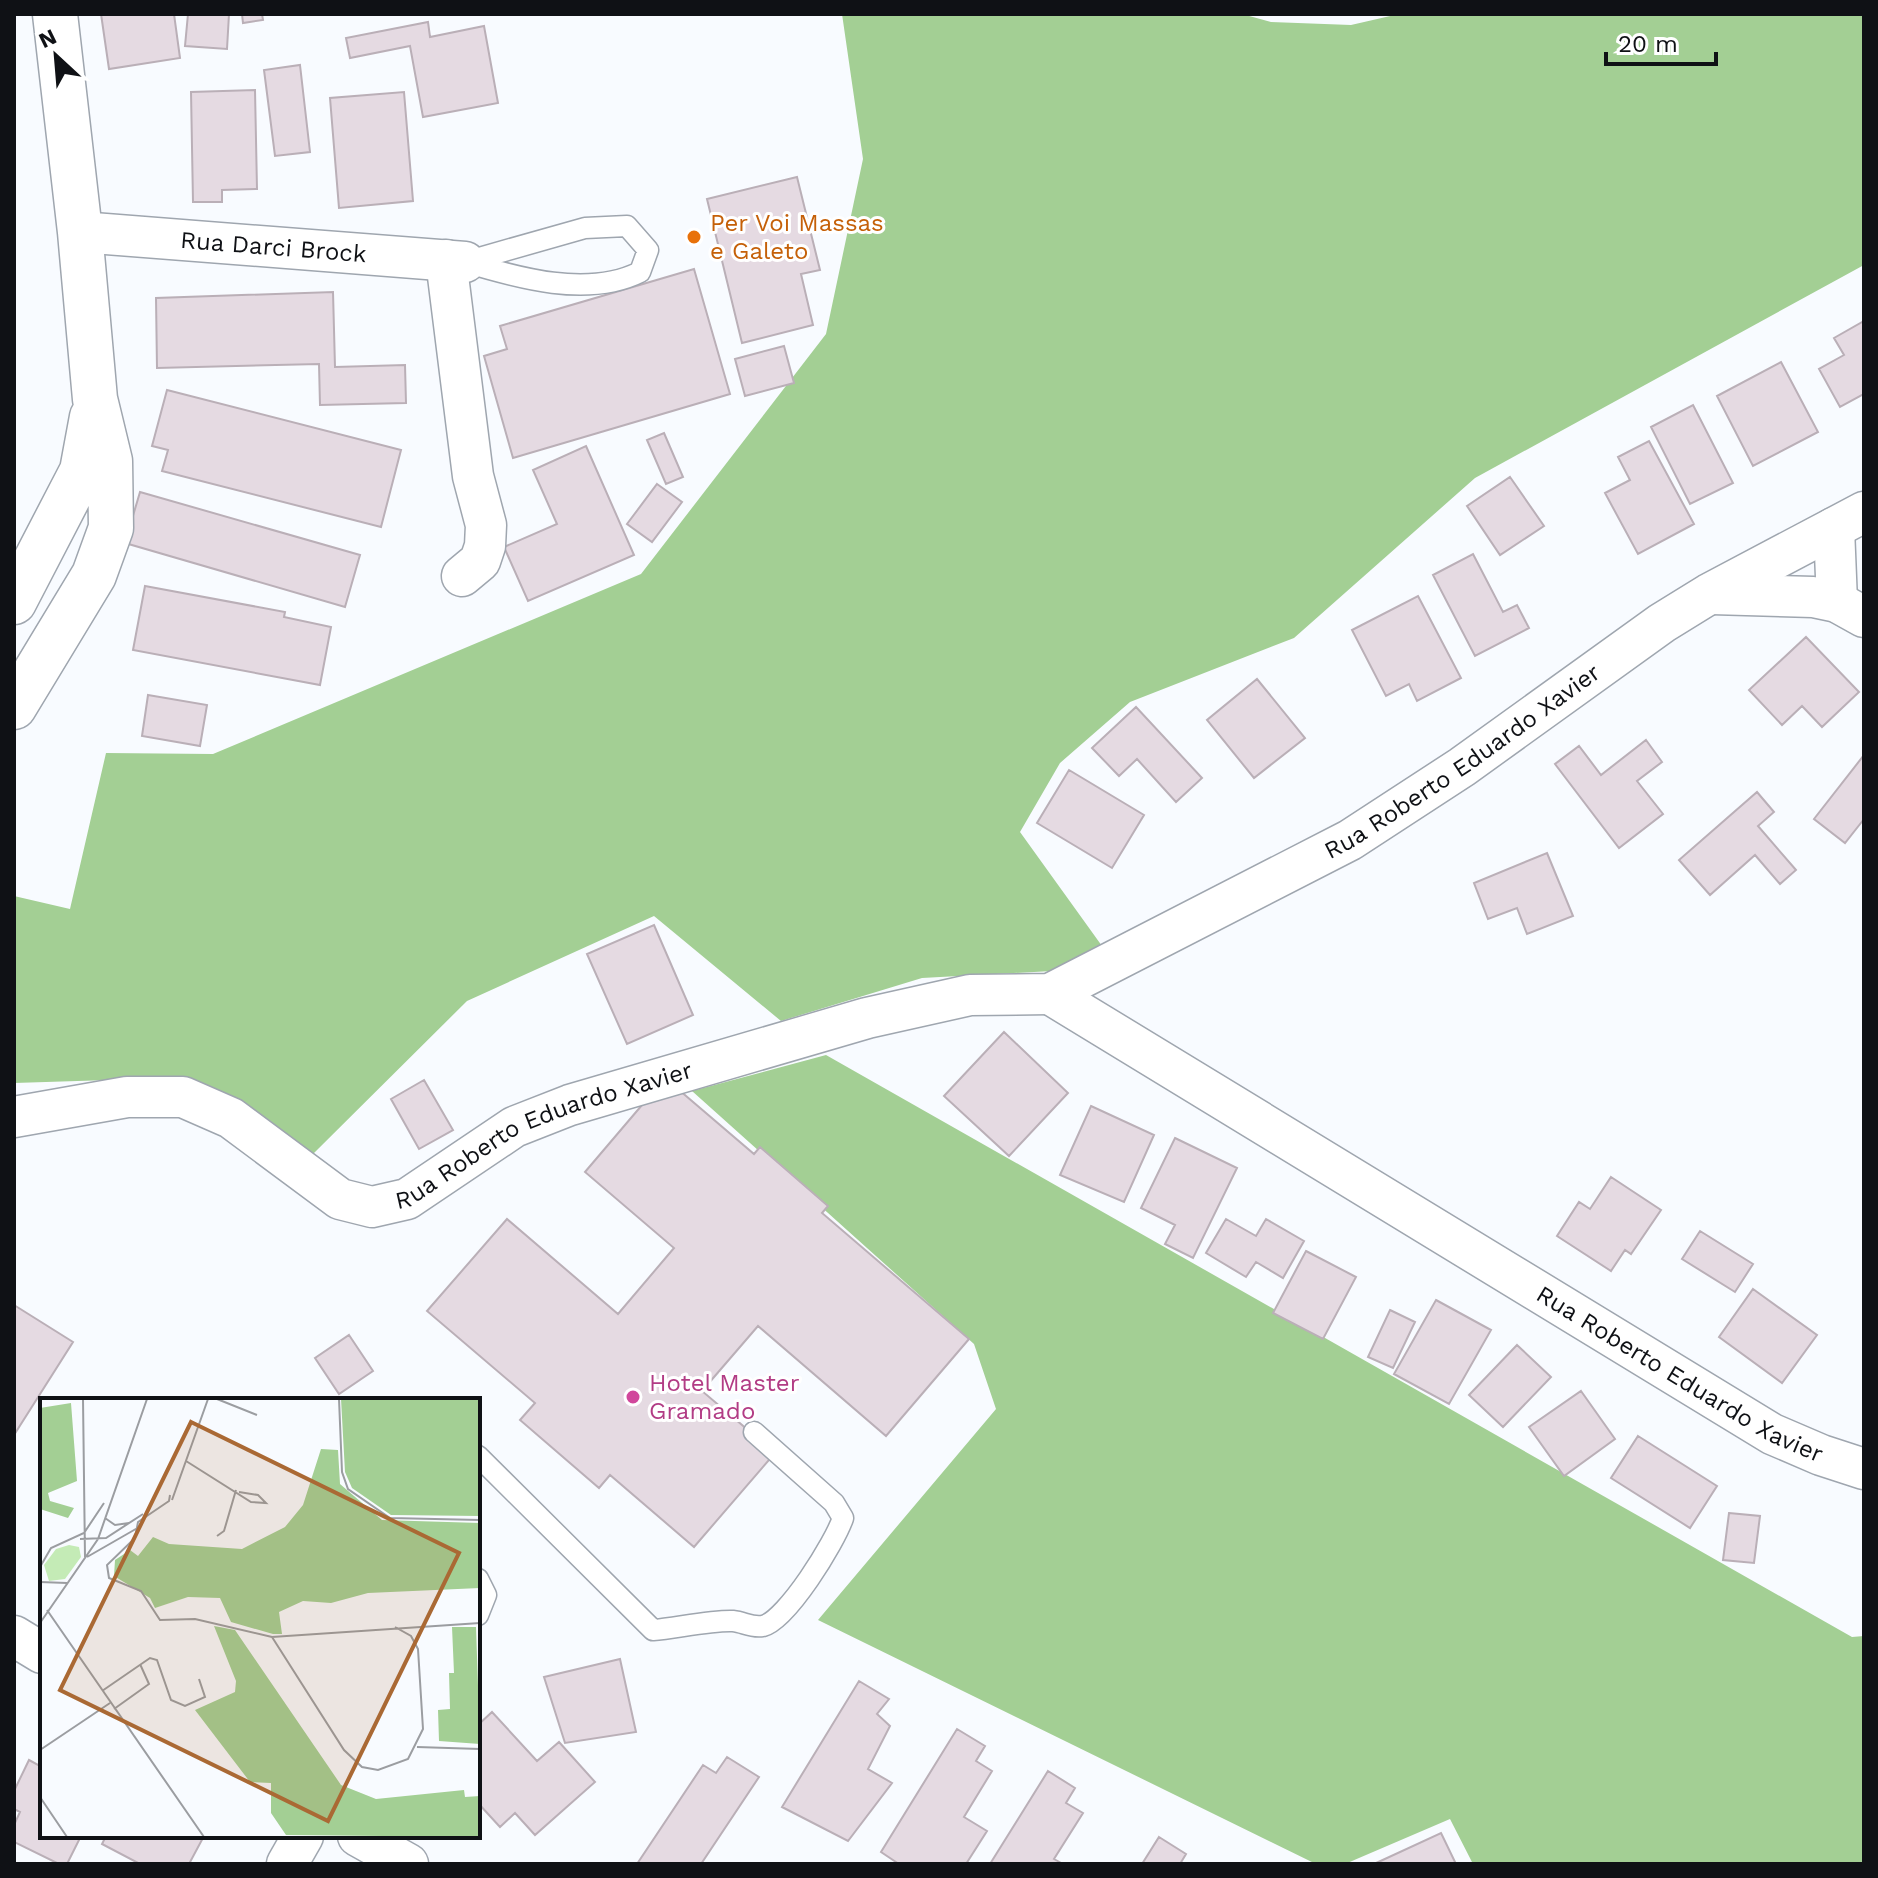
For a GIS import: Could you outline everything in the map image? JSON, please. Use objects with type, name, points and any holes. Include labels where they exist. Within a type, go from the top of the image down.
[{"type":"street","points":[[14,707],[94,575],[111,528],[110,461],[95,399],[55,14]]},
{"type":"street","name":"Rua Darci Brock","points":[[80,232],[455,261]]},
{"type":"street","points":[[455,261],[473,476],[486,525],[485,546],[480,561],[462,576]]},
{"type":"street","points":[[14,602],[82,471],[95,399]]},
{"type":"street","points":[[14,656],[65,576],[95,507],[93,486],[82,471]]},
{"type":"street","points":[[1709,594],[1813,597],[1850,610],[1849,520]]},
{"type":"street","name":"Rua Roberto Eduardo Xavier","points":[[14,1117],[127,1097],[183,1097],[231,1118],[340,1199],[372,1207],[407,1199],[514,1127],[570,1105],[867,1018],[970,995],[1050,994],[1350,840],[1462,767],[1662,623],[1709,594],[1849,520]]},
{"type":"street","name":"Rua Roberto Eduardo Xavier","points":[[1050,994],[1772,1434],[1864,1469]]},
{"type":"street","points":[[14,1636],[40,1652]]},
{"type":"street","points":[[287,1864],[302,1838]]},
{"type":"street","points":[[363,1838],[408,1864]]},
{"type":"lane","points":[[627,226],[648,250],[640,272],[621,281],[562,283],[519,279],[455,261],[585,228],[627,226]]},
{"type":"lane","points":[[480,1458],[653,1630],[734,1621],[750,1627],[766,1625],[783,1613],[838,1535],[843,1518],[834,1503],[754,1432]]},
{"type":"lane","points":[[480,1583],[486,1595],[480,1610]]},
{"type":"green space","points":[[842,14],[1242,14],[1271,22],[1351,25],[1399,14],[1864,14],[1864,265],[1475,478],[1294,638],[1130,702],[1060,763],[1020,832],[1102,946],[1052,971],[922,978],[781,1021],[654,916],[467,1001],[313,1154],[252,1108],[209,1088],[173,1078],[14,1083],[14,896],[70,909],[106,753],[213,754],[641,574],[826,334],[863,159]]},
{"type":"green space","points":[[826,1055],[1852,1637],[1864,1636],[1864,1864],[1473,1864],[1450,1819],[1345,1864],[1316,1864],[818,1620],[996,1409],[974,1344],[692,1091]]},
{"type":"building","points":[[101,14],[174,14],[180,58],[109,69]]},
{"type":"building","points":[[188,14],[229,14],[227,49],[185,46]]},
{"type":"building","points":[[242,14],[262,14],[263,20],[243,23]]},
{"type":"building","points":[[428,22],[430,37],[484,26],[498,103],[423,117],[410,46],[350,58],[346,38]]},
{"type":"building","points":[[300,65],[310,152],[275,156],[264,70]]},
{"type":"building","points":[[255,90],[257,189],[222,190],[222,202],[193,202],[191,92]]},
{"type":"building","points":[[404,92],[413,201],[339,208],[330,98]]},
{"type":"building","points":[[797,177],[820,270],[801,274],[813,325],[742,343],[707,199]]},
{"type":"building","points":[[694,269],[730,394],[513,458],[484,356],[507,349],[500,326]]},
{"type":"building","points":[[333,292],[335,367],[405,365],[406,403],[320,405],[319,364],[157,368],[156,298]]},
{"type":"building","points":[[1864,321],[1864,394],[1840,407],[1819,369],[1844,355],[1834,338]]},
{"type":"building","points":[[784,346],[794,383],[745,396],[735,359]]},
{"type":"building","points":[[1781,362],[1818,432],[1753,466],[1717,396]]},
{"type":"building","points":[[167,390],[401,450],[381,527],[162,471],[168,450],[152,446]]},
{"type":"building","points":[[1693,405],[1733,483],[1690,504],[1651,427]]},
{"type":"building","points":[[664,433],[683,477],[666,484],[647,440]]},
{"type":"building","points":[[1649,441],[1694,524],[1638,554],[1605,493],[1630,480],[1618,457]]},
{"type":"building","points":[[586,446],[634,555],[528,601],[504,547],[557,524],[533,470]]},
{"type":"building","points":[[1510,477],[1544,526],[1500,555],[1467,506]]},
{"type":"building","points":[[657,484],[682,502],[652,542],[627,524]]},
{"type":"building","points":[[140,492],[360,555],[345,607],[125,543]]},
{"type":"building","points":[[1473,554],[1503,612],[1517,605],[1529,628],[1475,656],[1433,575]]},
{"type":"building","points":[[145,586],[285,612],[284,617],[331,627],[320,685],[133,650]]},
{"type":"building","points":[[1418,596],[1461,678],[1417,701],[1409,684],[1386,696],[1352,630]]},
{"type":"building","points":[[1806,637],[1859,692],[1822,727],[1802,706],[1782,725],[1749,690]]},
{"type":"building","points":[[1257,679],[1305,738],[1254,778],[1207,720]]},
{"type":"building","points":[[148,695],[207,705],[200,746],[142,736]]},
{"type":"building","points":[[1136,707],[1202,778],[1176,802],[1137,759],[1119,776],[1092,748]]},
{"type":"building","points":[[1646,740],[1662,762],[1637,781],[1663,814],[1619,848],[1555,764],[1579,746],[1601,775]]},
{"type":"building","points":[[1864,755],[1864,819],[1845,843],[1814,819]]},
{"type":"building","points":[[1069,770],[1144,815],[1112,868],[1037,823]]},
{"type":"building","points":[[1757,792],[1774,812],[1758,826],[1796,870],[1780,884],[1755,855],[1710,895],[1679,860]]},
{"type":"building","points":[[1547,853],[1573,916],[1527,934],[1517,908],[1488,919],[1474,883]]},
{"type":"building","points":[[654,925],[693,1015],[627,1044],[587,954]]},
{"type":"building","points":[[1004,1032],[1068,1093],[1009,1156],[944,1096]]},
{"type":"building","points":[[665,1078],[754,1154],[760,1147],[828,1206],[822,1213],[969,1339],[886,1436],[758,1326],[702,1391],[775,1453],[694,1547],[610,1475],[599,1488],[520,1420],[535,1403],[427,1311],[507,1219],[618,1314],[674,1248],[585,1172]]},
{"type":"building","points":[[424,1080],[453,1130],[419,1149],[391,1099]]},
{"type":"building","points":[[1091,1106],[1154,1135],[1124,1202],[1060,1175]]},
{"type":"building","points":[[1175,1138],[1237,1168],[1193,1258],[1165,1244],[1175,1225],[1141,1208]]},
{"type":"building","points":[[1611,1177],[1661,1210],[1631,1254],[1625,1250],[1611,1271],[1557,1236],[1579,1202],[1590,1209]]},
{"type":"building","points":[[1226,1219],[1256,1236],[1266,1219],[1304,1241],[1283,1278],[1256,1262],[1246,1277],[1206,1253]]},
{"type":"building","points":[[1700,1231],[1753,1264],[1735,1292],[1682,1259]]},
{"type":"building","points":[[1306,1251],[1356,1277],[1323,1339],[1273,1313]]},
{"type":"building","points":[[1753,1289],[1817,1335],[1782,1383],[1719,1337]]},
{"type":"building","points":[[1436,1300],[1491,1330],[1449,1404],[1394,1374]]},
{"type":"building","points":[[14,1305],[73,1342],[14,1435]]},
{"type":"building","points":[[1390,1310],[1415,1322],[1393,1368],[1368,1357]]},
{"type":"building","points":[[349,1335],[373,1371],[339,1394],[315,1358]]},
{"type":"building","points":[[1517,1345],[1551,1377],[1503,1427],[1469,1395]]},
{"type":"building","points":[[1581,1391],[1615,1439],[1564,1476],[1529,1427]]},
{"type":"building","points":[[1638,1436],[1717,1486],[1690,1528],[1611,1478]]},
{"type":"building","points":[[1729,1513],[1760,1516],[1754,1563],[1723,1560]]},
{"type":"building","points":[[620,1659],[636,1732],[565,1743],[544,1677]]},
{"type":"building","points":[[859,1681],[889,1699],[877,1714],[890,1726],[868,1769],[892,1783],[848,1841],[782,1807]]},
{"type":"building","points":[[492,1712],[537,1761],[559,1742],[595,1782],[535,1835],[515,1813],[500,1827],[480,1805],[480,1723]]},
{"type":"building","points":[[957,1729],[985,1746],[976,1761],[992,1771],[964,1817],[987,1831],[966,1864],[899,1864],[881,1852]]},
{"type":"building","points":[[727,1757],[759,1777],[701,1864],[637,1864],[703,1765],[716,1773]]},
{"type":"building","points":[[29,1760],[40,1766],[40,1838],[80,1838],[67,1864],[59,1864],[14,1842],[14,1825],[20,1812],[14,1809],[14,1791]]},
{"type":"building","points":[[1048,1771],[1075,1788],[1066,1803],[1083,1813],[1054,1859],[1063,1864],[990,1864]]},
{"type":"building","points":[[1441,1833],[1456,1864],[1374,1864]]},
{"type":"building","points":[[1159,1837],[1186,1854],[1180,1864],[1142,1864]]},
{"type":"building","points":[[105,1838],[203,1838],[189,1864],[140,1864],[102,1844]]},
{"type":"place","name":"Per Voi Massas e Galeto","points":[[694,237]]},
{"type":"place","name":"Hotel Master Gramado","points":[[633,1397]]}]
